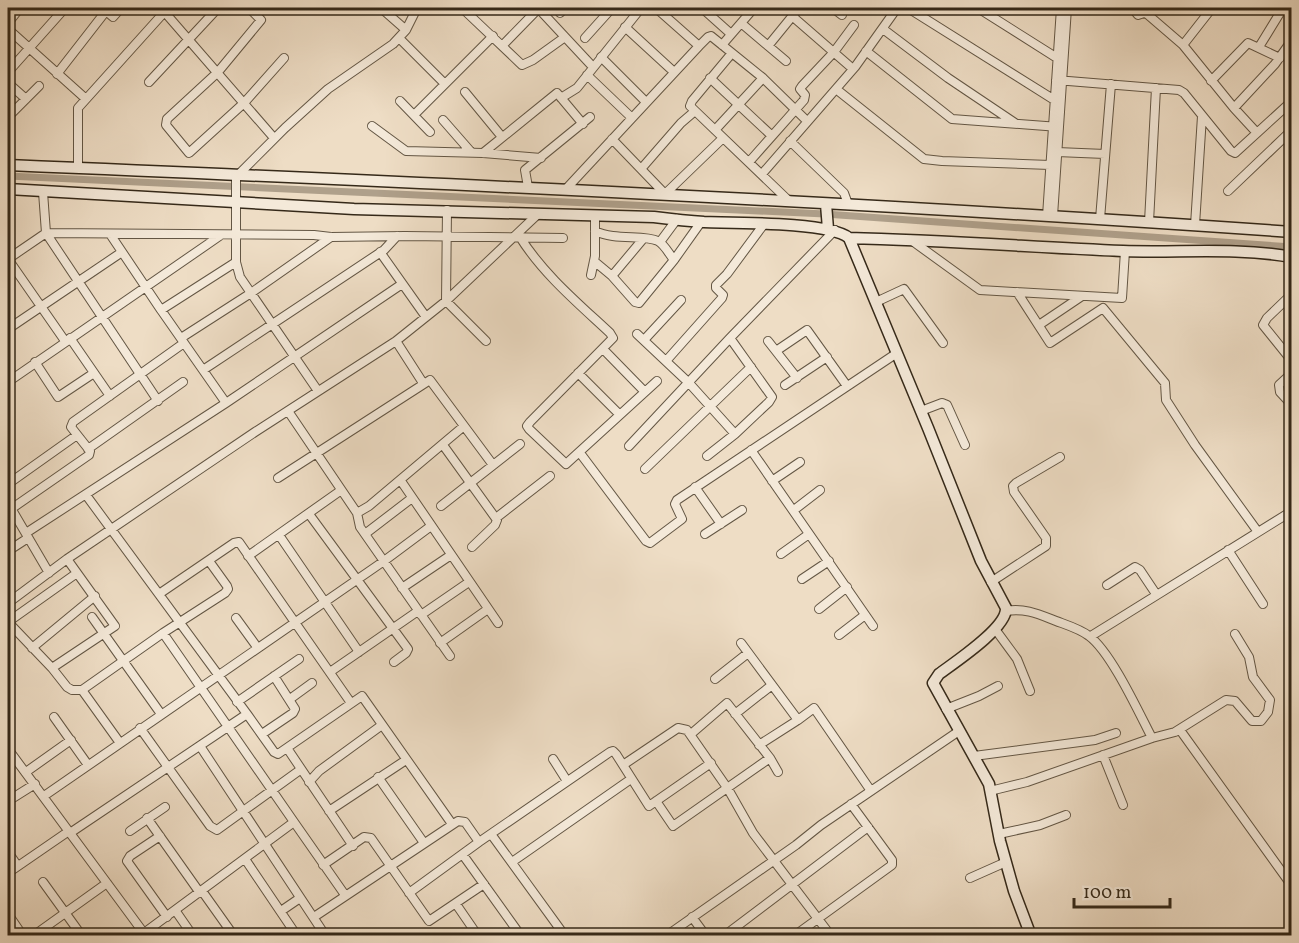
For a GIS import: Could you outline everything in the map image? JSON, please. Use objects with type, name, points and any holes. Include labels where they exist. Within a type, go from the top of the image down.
[{"type":"street","points":[[8,23],[20,8]]},
{"type":"street","points":[[8,72],[65,8]]},
{"type":"street","points":[[57,74],[106,11],[113,17],[121,8]]},
{"type":"street","points":[[149,82],[218,8]]},
{"type":"street","points":[[249,8],[261,20],[218,72],[167,119],[166,125],[189,153],[244,104],[284,58]]},
{"type":"street","points":[[381,8],[406,30]]},
{"type":"street","points":[[318,391],[240,277],[236,262],[235,234],[237,178],[274,138],[328,89],[376,57],[399,38],[406,30],[417,8]]},
{"type":"street","points":[[462,8],[522,65],[533,60],[565,37]]},
{"type":"street","points":[[502,46],[538,8],[592,67]]},
{"type":"street","points":[[585,38],[612,8]]},
{"type":"street","points":[[561,98],[577,88],[641,8]]},
{"type":"street","points":[[656,8],[699,46]]},
{"type":"street","points":[[702,8],[731,34]]},
{"type":"street","points":[[722,45],[754,8]]},
{"type":"street","points":[[768,46],[799,8]]},
{"type":"street","points":[[833,8],[842,15]]},
{"type":"street","points":[[762,174],[853,69],[897,8]]},
{"type":"street","points":[[908,8],[1057,101]]},
{"type":"street","points":[[978,8],[1060,58]]},
{"type":"street","points":[[1050,216],[1050,165],[1059,80],[1060,8]]},
{"type":"street","points":[[1060,58],[1067,8]]},
{"type":"street","points":[[1132,8],[1138,15],[1147,14],[1183,45],[1211,81],[1257,132]]},
{"type":"street","points":[[1183,45],[1212,8]]},
{"type":"street","points":[[1259,47],[1283,8]]},
{"type":"street","points":[[78,168],[78,108],[165,9],[274,138]]},
{"type":"street","points":[[792,16],[853,69]]},
{"type":"street","points":[[741,23],[786,61]]},
{"type":"street","points":[[749,162],[806,98],[800,89],[834,52],[854,25]]},
{"type":"street","points":[[626,27],[674,72]]},
{"type":"street","points":[[8,29],[86,99]]},
{"type":"street","points":[[883,29],[956,84],[1016,124]]},
{"type":"street","points":[[414,115],[493,36]]},
{"type":"street","points":[[567,189],[710,36],[764,78],[807,122]]},
{"type":"street","points":[[399,38],[444,83]]},
{"type":"street","points":[[1234,108],[1280,58],[1292,40]]},
{"type":"street","points":[[1211,81],[1247,43],[1280,58]]},
{"type":"street","points":[[866,51],[949,118],[1055,127]]},
{"type":"street","points":[[732,53],[690,106],[789,201]]},
{"type":"street","points":[[601,57],[646,102]]},
{"type":"street","points":[[587,75],[632,118]]},
{"type":"street","points":[[710,78],[772,136]]},
{"type":"street","points":[[715,130],[764,78]]},
{"type":"street","points":[[1059,80],[1176,90],[1184,93],[1233,153],[1292,101]]},
{"type":"street","points":[[8,83],[26,99]]},
{"type":"street","points":[[1100,219],[1110,84]]},
{"type":"street","points":[[8,117],[39,86]]},
{"type":"street","points":[[1149,222],[1156,88]]},
{"type":"street","points":[[836,89],[924,159],[1050,165]]},
{"type":"street","points":[[465,92],[502,137]]},
{"type":"street","points":[[483,153],[556,93],[583,124]]},
{"type":"street","points":[[400,100],[430,132]]},
{"type":"street","points":[[641,169],[681,123],[695,111]]},
{"type":"street","points":[[1195,225],[1202,116]]},
{"type":"street","points":[[528,187],[525,170],[590,117]]},
{"type":"street","points":[[443,120],[471,152]]},
{"type":"street","points":[[372,126],[406,151],[471,152],[541,158]]},
{"type":"street","points":[[1050,216],[1057,152],[1055,127]]},
{"type":"street","points":[[1228,191],[1292,130]]},
{"type":"street","points":[[665,194],[723,138]]},
{"type":"street","points":[[612,139],[665,194]]},
{"type":"street","points":[[790,141],[844,194],[848,204]]},
{"type":"street","points":[[1057,152],[1105,154]]},
{"type":"street","points":[[8,165],[237,178],[528,187],[665,194],[789,201],[826,206],[848,204],[1292,232]]},
{"type":"street","points":[[8,189],[236,198],[354,209],[447,210],[677,219],[830,228],[843,233],[849,238],[981,561],[1006,611],[996,629],[934,679],[934,687],[985,777],[1014,891],[1030,935]]},
{"type":"street","points":[[43,192],[46,233],[158,401]]},
{"type":"street","points":[[826,206],[830,228]]},
{"type":"street","points":[[447,210],[446,301],[486,341]]},
{"type":"street","points":[[8,601],[288,411],[396,341],[446,301],[517,237],[538,214]]},
{"type":"street","points":[[591,275],[594,261],[595,215]]},
{"type":"street","points":[[660,242],[677,219]]},
{"type":"street","points":[[594,261],[612,276],[635,302],[639,303],[701,222]]},
{"type":"street","points":[[666,361],[722,298],[716,285],[727,274],[764,224]]},
{"type":"street","points":[[629,446],[689,384],[830,228]]},
{"type":"street","points":[[595,231],[610,237],[660,242],[674,260]]},
{"type":"street","points":[[110,396],[8,259],[46,233],[563,238]]},
{"type":"street","points":[[110,234],[226,403]]},
{"type":"street","points":[[8,382],[222,234]]},
{"type":"street","points":[[203,370],[380,252],[397,236]]},
{"type":"street","points":[[49,573],[9,506],[89,455],[88,449],[71,427],[72,423],[141,374],[182,340],[331,237]]},
{"type":"street","points":[[517,237],[573,298],[610,333],[612,340],[527,426],[564,464],[580,453],[657,381]]},
{"type":"street","points":[[849,238],[909,239],[1125,251],[1267,253],[1292,257]]},
{"type":"street","points":[[612,276],[643,239]]},
{"type":"street","points":[[909,239],[980,290],[1082,296],[1122,298],[1125,251]]},
{"type":"street","points":[[8,329],[77,280],[122,252]]},
{"type":"street","points":[[380,252],[426,317]]},
{"type":"street","points":[[161,310],[236,262]]},
{"type":"street","points":[[8,551],[27,535],[86,495],[402,284]]},
{"type":"street","points":[[876,302],[904,289],[943,343]]},
{"type":"street","points":[[1017,292],[1050,343],[1103,308],[1165,383],[1166,400],[1195,446],[1258,532]]},
{"type":"street","points":[[1292,294],[1267,318],[1263,325],[1292,361]]},
{"type":"street","points":[[1039,326],[1082,296]]},
{"type":"street","points":[[681,300],[641,337],[735,434]]},
{"type":"street","points":[[776,351],[807,330],[847,386]]},
{"type":"street","points":[[706,456],[735,434],[771,399],[771,393],[730,338]]},
{"type":"street","points":[[396,341],[423,382]]},
{"type":"street","points":[[768,341],[797,378]]},
{"type":"street","points":[[603,349],[645,392]]},
{"type":"street","points":[[580,453],[646,541],[651,543],[680,522],[682,517],[675,502],[897,353]]},
{"type":"street","points":[[785,385],[827,357]]},
{"type":"street","points":[[35,362],[58,397],[94,373]]},
{"type":"street","points":[[645,469],[751,367]]},
{"type":"street","points":[[578,373],[620,414]]},
{"type":"street","points":[[1292,373],[1281,382],[1279,388],[1292,405]]},
{"type":"street","points":[[278,478],[427,380],[432,381],[493,465]]},
{"type":"street","points":[[88,449],[183,382]]},
{"type":"street","points":[[921,411],[942,403],[947,405],[965,446]]},
{"type":"street","points":[[288,411],[357,513],[358,522],[364,534],[450,657]]},
{"type":"street","points":[[357,513],[401,481],[464,426]]},
{"type":"street","points":[[8,484],[77,435]]},
{"type":"street","points":[[441,506],[520,444]]},
{"type":"street","points":[[442,445],[497,520],[495,525],[472,548]]},
{"type":"street","points":[[751,450],[873,626]]},
{"type":"street","points":[[992,582],[1046,546],[1046,538],[1014,492],[1013,486],[1060,457]]},
{"type":"street","points":[[772,481],[800,462]]},
{"type":"street","points":[[496,518],[550,476]]},
{"type":"street","points":[[401,481],[498,623]]},
{"type":"street","points":[[695,488],[721,524]]},
{"type":"street","points":[[794,510],[820,490]]},
{"type":"street","points":[[248,556],[340,491]]},
{"type":"street","points":[[86,495],[276,753],[287,748],[362,696],[452,824]]},
{"type":"street","points":[[364,534],[412,498]]},
{"type":"street","points":[[705,534],[742,510]]},
{"type":"street","points":[[1090,636],[1292,511]]},
{"type":"street","points":[[309,514],[408,649],[394,662]]},
{"type":"street","points":[[44,796],[384,561],[431,526]]},
{"type":"street","points":[[781,554],[809,534]]},
{"type":"street","points":[[279,535],[359,652]]},
{"type":"street","points":[[159,594],[237,542],[351,703]]},
{"type":"street","points":[[1228,550],[1263,604]]},
{"type":"street","points":[[402,588],[451,555]]},
{"type":"street","points":[[52,668],[115,626],[67,560]]},
{"type":"street","points":[[77,573],[8,622],[72,690],[82,690],[225,593],[228,589],[209,561]]},
{"type":"street","points":[[802,579],[829,561]]},
{"type":"street","points":[[1107,585],[1136,567],[1156,594]]},
{"type":"street","points":[[330,672],[392,629],[469,582]]},
{"type":"street","points":[[819,609],[847,587]]},
{"type":"street","points":[[32,648],[95,596]]},
{"type":"street","points":[[440,643],[488,609]]},
{"type":"street","points":[[1006,611],[1018,609],[1031,612],[1090,636],[1106,655],[1152,738]]},
{"type":"street","points":[[839,634],[865,615]]},
{"type":"street","points":[[92,617],[161,714]]},
{"type":"street","points":[[236,618],[257,647]]},
{"type":"street","points":[[996,629],[1017,659],[1030,691]]},
{"type":"street","points":[[163,633],[345,896]]},
{"type":"street","points":[[990,791],[1027,782],[1180,730],[1226,700],[1235,701],[1249,719],[1255,722],[1261,721],[1268,712],[1270,700],[1254,677],[1250,657],[1235,634]]},
{"type":"street","points":[[741,643],[798,720]]},
{"type":"street","points":[[715,679],[748,653]]},
{"type":"street","points":[[237,702],[299,659]]},
{"type":"street","points":[[262,734],[295,711],[290,699],[274,676]]},
{"type":"street","points":[[290,699],[312,683]]},
{"type":"street","points":[[735,714],[772,685]]},
{"type":"street","points":[[946,709],[998,686]]},
{"type":"street","points":[[82,690],[120,743]]},
{"type":"street","points":[[691,734],[727,704],[770,758],[778,772]]},
{"type":"street","points":[[759,745],[814,708],[871,791]]},
{"type":"street","points":[[8,873],[247,714]]},
{"type":"street","points":[[54,717],[88,765]]},
{"type":"street","points":[[309,782],[327,765],[382,725]]},
{"type":"street","points":[[140,728],[214,829],[218,830],[300,771]]},
{"type":"street","points":[[623,765],[678,728],[684,728],[691,734],[711,763],[753,833],[775,859],[831,936]]},
{"type":"street","points":[[1180,730],[1292,886]]},
{"type":"street","points":[[666,936],[851,804],[959,731]]},
{"type":"street","points":[[974,756],[1095,740],[1116,733]]},
{"type":"street","points":[[26,772],[71,740]]},
{"type":"street","points":[[200,746],[323,932]]},
{"type":"street","points":[[287,748],[300,771],[353,846]]},
{"type":"street","points":[[8,749],[144,933]]},
{"type":"street","points":[[409,893],[567,780],[612,751],[649,806],[711,763]]},
{"type":"street","points":[[1103,755],[1123,805]]},
{"type":"street","points":[[656,801],[673,826],[770,758]]},
{"type":"street","points":[[553,759],[567,780]]},
{"type":"street","points":[[329,811],[406,760]]},
{"type":"street","points":[[378,777],[424,843]]},
{"type":"street","points":[[512,862],[631,779]]},
{"type":"street","points":[[8,801],[34,784]]},
{"type":"street","points":[[794,936],[892,865],[892,860],[851,804]]},
{"type":"street","points":[[130,831],[165,807]]},
{"type":"street","points":[[999,834],[1040,825],[1066,815]]},
{"type":"street","points":[[147,818],[234,936]]},
{"type":"street","points":[[314,917],[458,821],[465,822],[479,842]]},
{"type":"street","points":[[132,936],[144,933],[294,822]]},
{"type":"street","points":[[724,936],[868,827]]},
{"type":"street","points":[[491,834],[565,936]]},
{"type":"street","points":[[160,836],[130,856],[127,861],[167,916]]},
{"type":"street","points":[[323,865],[364,837],[369,837],[429,921],[484,884]]},
{"type":"street","points":[[8,852],[17,866]]},
{"type":"street","points":[[463,855],[521,936]]},
{"type":"street","points":[[245,859],[297,936]]},
{"type":"street","points":[[970,878],[1006,862]]},
{"type":"street","points":[[43,882],[82,936]]},
{"type":"street","points":[[33,936],[107,883]]},
{"type":"street","points":[[281,911],[300,898]]},
{"type":"street","points":[[456,904],[478,936]]},
{"type":"street","points":[[175,910],[193,936]]},
{"type":"street","points":[[8,914],[24,936]]},
{"type":"street","points":[[692,917],[706,936]]},
{"type":"waterway","points":[[8,176],[825,214],[1292,247]]}]
